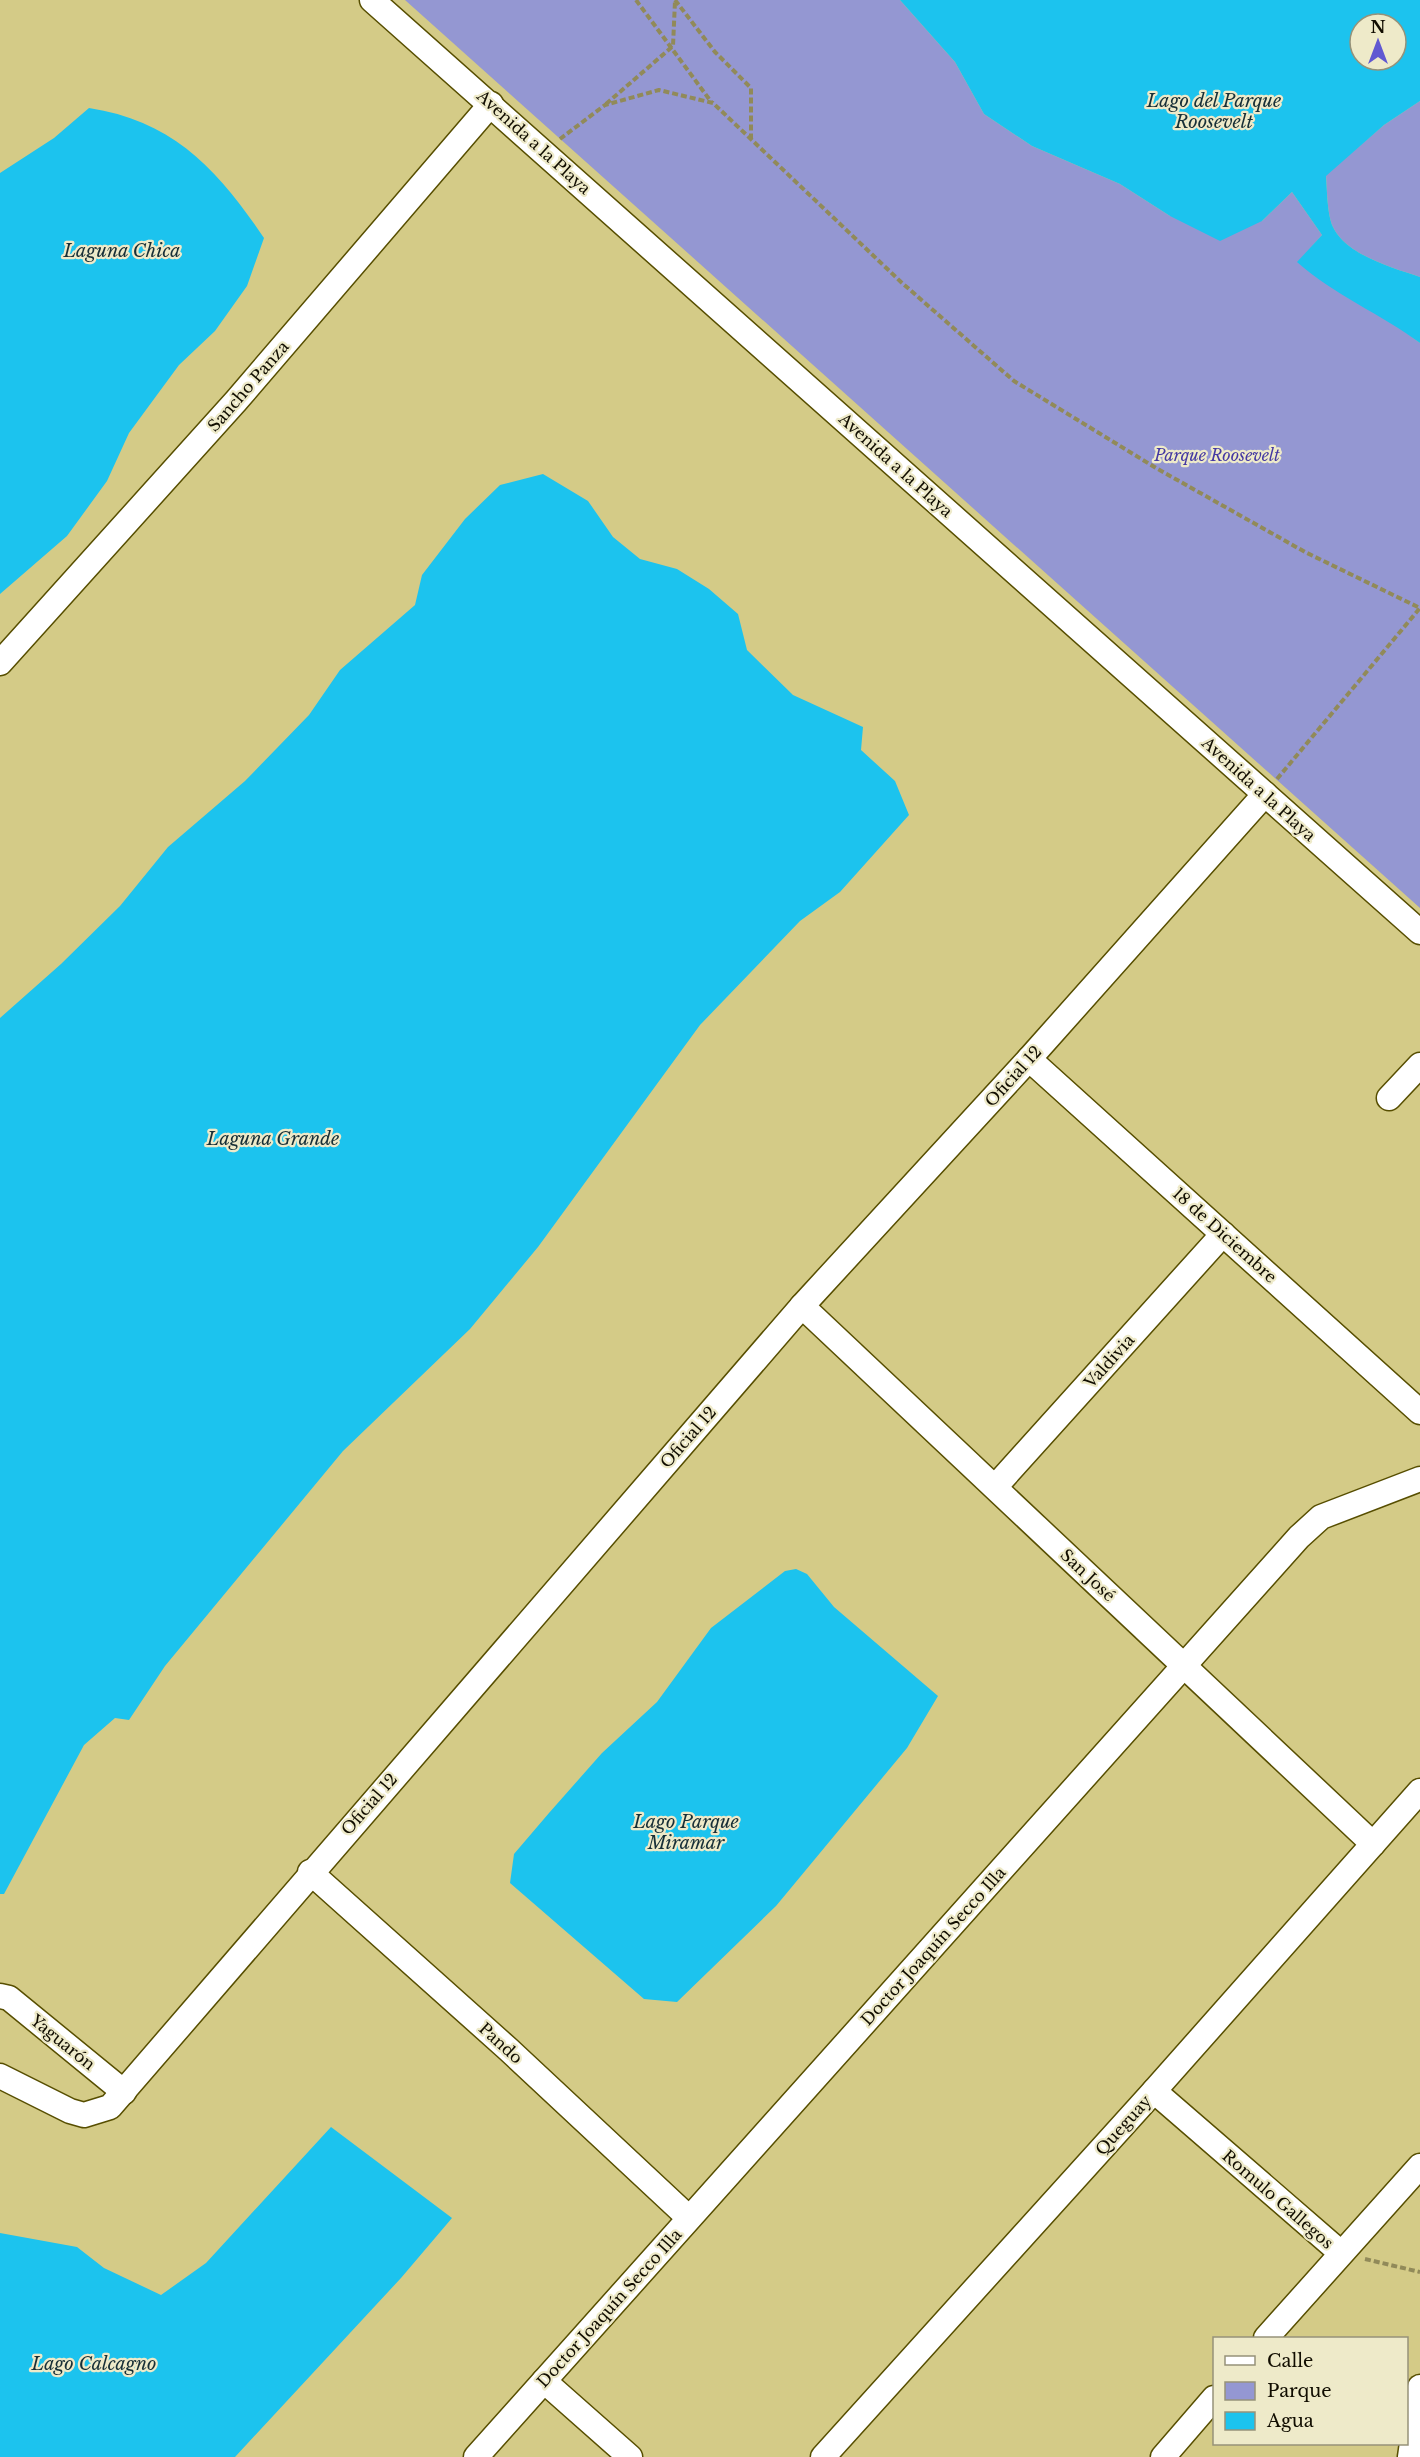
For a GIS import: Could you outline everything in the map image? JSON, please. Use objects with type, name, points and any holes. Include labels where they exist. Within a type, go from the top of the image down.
[{"type":"street","name":"Avenida a la Playa","points":[[372,0],[1420,932]]},
{"type":"street","name":"Sancho Panza","points":[[0,663],[236,401],[491,104]]},
{"type":"street","name":"Oficial 12","points":[[0,2076],[70,2111],[84,2115],[110,2107],[310,1872],[802,1306],[1029,1059],[1265,794]]},
{"type":"street","name":"18 de Diciembre","points":[[1029,1059],[1420,1412]]},
{"type":"street","points":[[1389,1098],[1420,1065]]},
{"type":"street","name":"Valdivia","points":[[994,1487],[1223,1234]]},
{"type":"street","name":"San José","points":[[802,1306],[1373,1844]]},
{"type":"street","name":"Doctor Joaquín Secco Illa","points":[[476,2457],[1299,1537],[1321,1517],[1420,1479]]},
{"type":"street","name":"Queguay","points":[[823,2457],[1154,2091],[1420,1791]]},
{"type":"street","name":"Pando","points":[[310,1872],[508,2049],[689,2218]]},
{"type":"street","name":"Yaguarón","points":[[0,1996],[9,1998],[124,2092]]},
{"type":"street","name":"Romulo Gallegos","points":[[1154,2091],[1341,2253]]},
{"type":"street","points":[[1267,2337],[1420,2166]]},
{"type":"street","points":[[544,2381],[630,2457]]},
{"type":"street","points":[[1410,2457],[1420,2387]]},
{"type":"street","points":[[1163,2457],[1213,2400]]},
{"type":"path","points":[[636,0],[673,46],[712,103],[901,282],[1014,381],[1156,468],[1305,552],[1420,608],[1265,794]]},
{"type":"path","points":[[544,151],[605,105],[673,46],[675,0]]},
{"type":"path","points":[[675,0],[715,52],[751,88],[752,139]]},
{"type":"path","points":[[605,105],[659,90],[712,103]]},
{"type":"path","name":"Romulo Gallegos","points":[[1341,2253],[1420,2271]]},
{"type":"green space","name":"Parque Roosevelt","points":[[405,0],[900,0],[955,62],[984,114],[1032,146],[1120,184],[1170,216],[1262,221],[1292,192],[1322,235],[1298,262],[1389,320],[1420,343],[1420,908]]},
{"type":"green space","points":[[1420,101],[1420,277],[1367,257],[1343,241],[1330,218],[1326,175],[1384,125]]},
{"type":"water","name":"Lago del Parque Roosevelt","points":[[900,0],[1420,0],[1420,101],[1384,125],[1326,176],[1330,218],[1343,241],[1367,257],[1420,277],[1420,343],[1326,284],[1297,262],[1322,235],[1292,192],[1262,221],[1220,241],[1170,216],[1120,184],[1032,146],[984,114],[955,62]]},
{"type":"water","name":"Laguna Chica","points":[[89,108],[146,124],[191,152],[229,191],[264,238],[247,286],[215,331],[179,365],[129,433],[107,481],[67,536],[0,594],[0,173],[54,138]]},
{"type":"water","name":"Laguna Grande","points":[[543,474],[588,501],[613,537],[640,559],[677,569],[709,589],[738,614],[747,650],[793,695],[863,727],[861,750],[895,781],[909,815],[840,892],[800,921],[700,1025],[538,1247],[470,1329],[343,1451],[165,1666],[129,1720],[115,1718],[84,1745],[4,1894],[0,1894],[0,1018],[61,964],[120,906],[168,847],[245,781],[309,715],[340,670],[415,605],[422,575],[465,519],[500,485]]},
{"type":"water","name":"Lago Parque Miramar","points":[[796,1569],[807,1574],[834,1607],[938,1696],[907,1748],[776,1906],[677,2002],[644,1999],[510,1883],[514,1854],[602,1753],[657,1702],[711,1628],[785,1571]]},
{"type":"water","name":"Lago Calcagno","points":[[331,2127],[452,2218],[401,2278],[235,2457],[0,2457],[0,2233],[77,2247],[104,2268],[161,2295],[206,2263]]}]
